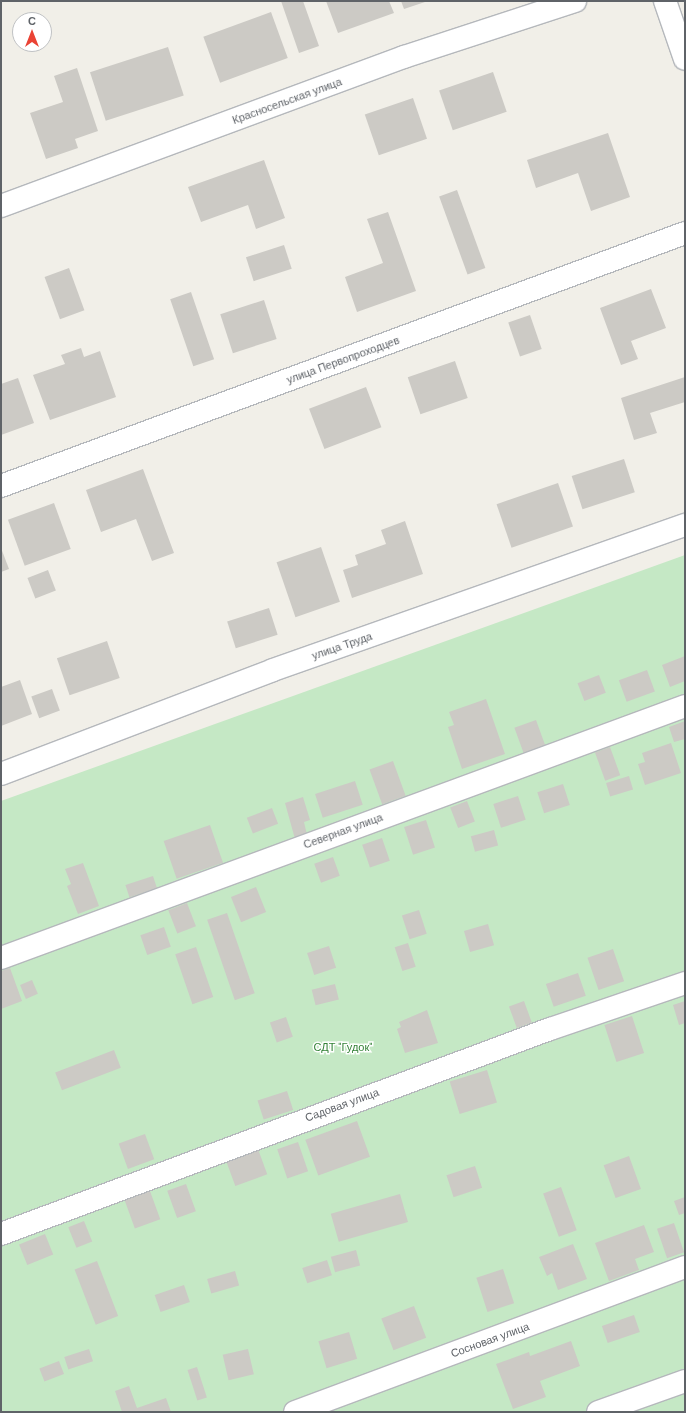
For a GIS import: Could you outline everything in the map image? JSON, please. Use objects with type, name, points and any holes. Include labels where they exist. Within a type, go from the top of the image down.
[{"type":"street","name":"Красносельская улица","points":[[1,206],[404,58],[575,1]]},
{"type":"street","points":[[664,1],[685,59]]},
{"type":"street","name":"улица Первопроходцев","points":[[1,486],[685,233]]},
{"type":"street","name":"улица Труда","points":[[1,774],[273,670],[685,525]]},
{"type":"street","name":"Северная улица","points":[[1,958],[685,706]]},
{"type":"street","name":"Садовая улица","points":[[1,1234],[542,1031],[685,983]]},
{"type":"street","name":"Сосновая улица","points":[[295,1412],[685,1267]]},
{"type":"street","points":[[598,1412],[685,1381]]},
{"type":"green space","name":"СДТ \"Гудок\"","points":[[685,555],[685,1412],[1,1412],[1,801]]},
{"type":"building","points":[[281,1],[303,1],[319,46],[299,53]]},
{"type":"building","points":[[326,1],[389,1],[394,13],[338,33]]},
{"type":"building","points":[[401,1],[428,1],[404,9]]},
{"type":"building","points":[[271,12],[288,58],[220,83],[203,37]]},
{"type":"building","points":[[168,47],[184,96],[106,121],[90,72]]},
{"type":"building","points":[[77,68],[98,131],[75,139],[78,148],[46,159],[30,113],[63,102],[54,76]]},
{"type":"building","points":[[493,72],[507,112],[453,130],[439,91]]},
{"type":"building","points":[[413,98],[427,139],[379,155],[365,115]]},
{"type":"building","points":[[608,133],[630,197],[591,211],[578,173],[536,188],[527,160]]},
{"type":"building","points":[[264,160],[285,218],[256,229],[248,205],[201,222],[188,187]]},
{"type":"building","points":[[457,190],[485,268],[468,274],[439,196]]},
{"type":"building","points":[[388,212],[416,291],[357,312],[345,277],[383,263],[367,219]]},
{"type":"building","points":[[284,245],[292,269],[254,281],[246,257]]},
{"type":"building","points":[[69,268],[84,310],[60,319],[45,277]]},
{"type":"building","points":[[651,289],[666,328],[631,341],[638,359],[621,365],[600,308]]},
{"type":"building","points":[[191,292],[214,359],[193,366],[170,299]]},
{"type":"building","points":[[264,300],[277,339],[233,353],[220,314]]},
{"type":"building","points":[[530,315],[542,349],[520,357],[508,322]]},
{"type":"building","points":[[81,348],[84,357],[100,351],[116,397],[50,420],[33,375],[65,364],[61,355]]},
{"type":"building","points":[[455,361],[468,398],[420,414],[408,377]]},
{"type":"building","points":[[685,377],[685,402],[650,413],[657,433],[634,440],[621,398]]},
{"type":"building","points":[[18,378],[34,423],[1,435],[1,384]]},
{"type":"building","points":[[366,387],[381,427],[324,449],[309,409]]},
{"type":"building","points":[[624,459],[635,492],[583,509],[572,476]]},
{"type":"building","points":[[143,469],[174,553],[152,561],[136,519],[101,532],[86,490]]},
{"type":"building","points":[[558,483],[573,526],[512,548],[497,504]]},
{"type":"building","points":[[54,503],[71,549],[25,566],[8,520]]},
{"type":"building","points":[[405,521],[423,574],[352,598],[343,570],[358,565],[355,555],[386,544],[381,530]]},
{"type":"building","points":[[321,547],[340,602],[295,617],[277,562]]},
{"type":"building","points":[[1,548],[9,569],[1,572]]},
{"type":"building","points":[[48,570],[56,591],[35,598],[27,578]]},
{"type":"building","points":[[269,608],[278,635],[236,648],[227,622]]},
{"type":"building","points":[[107,641],[120,678],[70,695],[57,658]]},
{"type":"building","points":[[685,656],[685,681],[670,687],[662,665]]},
{"type":"building","points":[[647,670],[655,692],[627,702],[619,680]]},
{"type":"building","points":[[599,675],[606,693],[584,701],[578,683]]},
{"type":"building","points":[[20,680],[32,714],[1,726],[1,687]]},
{"type":"building","points":[[52,689],[60,711],[39,718],[31,697]]},
{"type":"building","points":[[486,699],[505,754],[462,769],[448,727],[454,725],[449,712]]},
{"type":"building","points":[[536,720],[546,747],[524,755],[514,728]]},
{"type":"building","points":[[685,721],[685,739],[674,742],[669,727]]},
{"type":"building","points":[[671,743],[681,773],[645,785],[638,764],[645,762],[642,753]]},
{"type":"building","points":[[610,747],[620,775],[605,781],[595,752]]},
{"type":"building","points":[[393,761],[406,796],[382,804],[370,770]]},
{"type":"building","points":[[629,776],[633,789],[610,796],[606,783]]},
{"type":"building","points":[[355,781],[363,805],[323,818],[315,794]]},
{"type":"building","points":[[563,784],[570,805],[544,813],[537,792]]},
{"type":"building","points":[[518,796],[526,820],[501,828],[493,804]]},
{"type":"building","points":[[303,797],[310,820],[304,822],[307,835],[295,839],[285,803]]},
{"type":"building","points":[[467,801],[475,822],[458,828],[450,807]]},
{"type":"building","points":[[272,808],[278,824],[253,834],[247,818]]},
{"type":"building","points":[[426,820],[435,848],[413,855],[404,827]]},
{"type":"building","points":[[210,825],[223,863],[177,879],[164,841]]},
{"type":"building","points":[[494,830],[498,845],[475,852],[471,836]]},
{"type":"building","points":[[382,838],[390,861],[370,868],[362,845]]},
{"type":"building","points":[[333,857],[340,876],[321,883],[314,864]]},
{"type":"building","points":[[83,863],[99,906],[78,914],[67,886],[71,884],[65,869]]},
{"type":"building","points":[[153,876],[157,888],[129,897],[125,885]]},
{"type":"building","points":[[256,887],[266,912],[241,922],[231,897]]},
{"type":"building","points":[[187,903],[196,926],[177,934],[168,910]]},
{"type":"building","points":[[419,910],[427,934],[410,939],[402,916]]},
{"type":"building","points":[[227,913],[255,993],[235,1000],[207,920]]},
{"type":"building","points":[[488,924],[494,945],[470,952],[464,931]]},
{"type":"building","points":[[164,927],[171,947],[147,955],[140,935]]},
{"type":"building","points":[[408,943],[416,967],[402,971],[395,947]]},
{"type":"building","points":[[329,946],[336,968],[314,975],[307,953]]},
{"type":"building","points":[[196,947],[213,997],[192,1004],[175,954]]},
{"type":"building","points":[[613,949],[624,981],[599,990],[587,958]]},
{"type":"building","points":[[10,968],[22,1001],[1,1009],[1,971]]},
{"type":"building","points":[[578,973],[586,996],[554,1007],[546,984]]},
{"type":"building","points":[[32,980],[38,994],[26,999],[20,985]]},
{"type":"building","points":[[335,984],[339,1000],[316,1005],[312,990]]},
{"type":"building","points":[[524,1001],[532,1023],[517,1028],[509,1006]]},
{"type":"building","points":[[685,1001],[685,1023],[679,1025],[673,1005]]},
{"type":"building","points":[[427,1010],[438,1043],[405,1053],[397,1029],[401,1027],[399,1022]]},
{"type":"building","points":[[632,1016],[644,1053],[616,1062],[604,1025]]},
{"type":"building","points":[[286,1017],[293,1037],[277,1042],[270,1023]]},
{"type":"building","points":[[114,1050],[121,1068],[62,1090],[55,1073]]},
{"type":"building","points":[[487,1070],[497,1103],[460,1114],[450,1081]]},
{"type":"building","points":[[287,1091],[293,1110],[264,1120],[258,1101]]},
{"type":"building","points":[[357,1121],[370,1157],[318,1176],[305,1140]]},
{"type":"building","points":[[145,1134],[154,1159],[128,1169],[119,1144]]},
{"type":"building","points":[[298,1142],[308,1171],[287,1178],[277,1149]]},
{"type":"building","points":[[258,1149],[267,1174],[235,1186],[226,1161]]},
{"type":"building","points":[[629,1156],[641,1189],[616,1198],[604,1165]]},
{"type":"building","points":[[475,1166],[482,1188],[454,1197],[446,1175]]},
{"type":"building","points":[[186,1184],[196,1211],[177,1218],[167,1191]]},
{"type":"building","points":[[561,1187],[577,1230],[559,1237],[543,1193]]},
{"type":"building","points":[[150,1191],[160,1219],[135,1228],[125,1200]]},
{"type":"building","points":[[400,1194],[408,1222],[339,1242],[331,1214]]},
{"type":"building","points":[[685,1197],[685,1213],[679,1215],[674,1201]]},
{"type":"building","points":[[84,1221],[92,1241],[76,1248],[68,1227]]},
{"type":"building","points":[[674,1223],[684,1252],[667,1258],[657,1229]]},
{"type":"building","points":[[644,1225],[654,1252],[635,1259],[639,1270],[609,1281],[595,1243]]},
{"type":"building","points":[[45,1234],[53,1254],[27,1265],[19,1244]]},
{"type":"building","points":[[573,1244],[587,1279],[558,1290],[552,1273],[547,1276],[539,1257]]},
{"type":"building","points":[[356,1250],[360,1265],[335,1272],[331,1257]]},
{"type":"building","points":[[327,1260],[332,1275],[307,1283],[302,1268]]},
{"type":"building","points":[[97,1261],[118,1316],[96,1325],[75,1270]]},
{"type":"building","points":[[503,1269],[514,1303],[487,1312],[476,1278]]},
{"type":"building","points":[[235,1271],[239,1285],[211,1293],[207,1279]]},
{"type":"building","points":[[184,1285],[190,1302],[161,1312],[155,1295]]},
{"type":"building","points":[[414,1306],[426,1338],[394,1350],[381,1319]]},
{"type":"building","points":[[634,1315],[640,1332],[608,1343],[602,1326]]},
{"type":"building","points":[[349,1332],[357,1359],[327,1368],[318,1341]]},
{"type":"building","points":[[571,1341],[580,1366],[540,1381],[546,1397],[513,1409],[496,1364],[529,1352],[530,1356]]},
{"type":"building","points":[[89,1349],[93,1361],[68,1369],[64,1357]]},
{"type":"building","points":[[248,1349],[254,1374],[229,1380],[223,1355]]},
{"type":"building","points":[[59,1361],[64,1374],[44,1382],[39,1369]]},
{"type":"building","points":[[197,1367],[207,1397],[197,1401],[187,1370]]},
{"type":"building","points":[[129,1386],[137,1408],[166,1398],[171,1412],[122,1412],[115,1391]]}]
